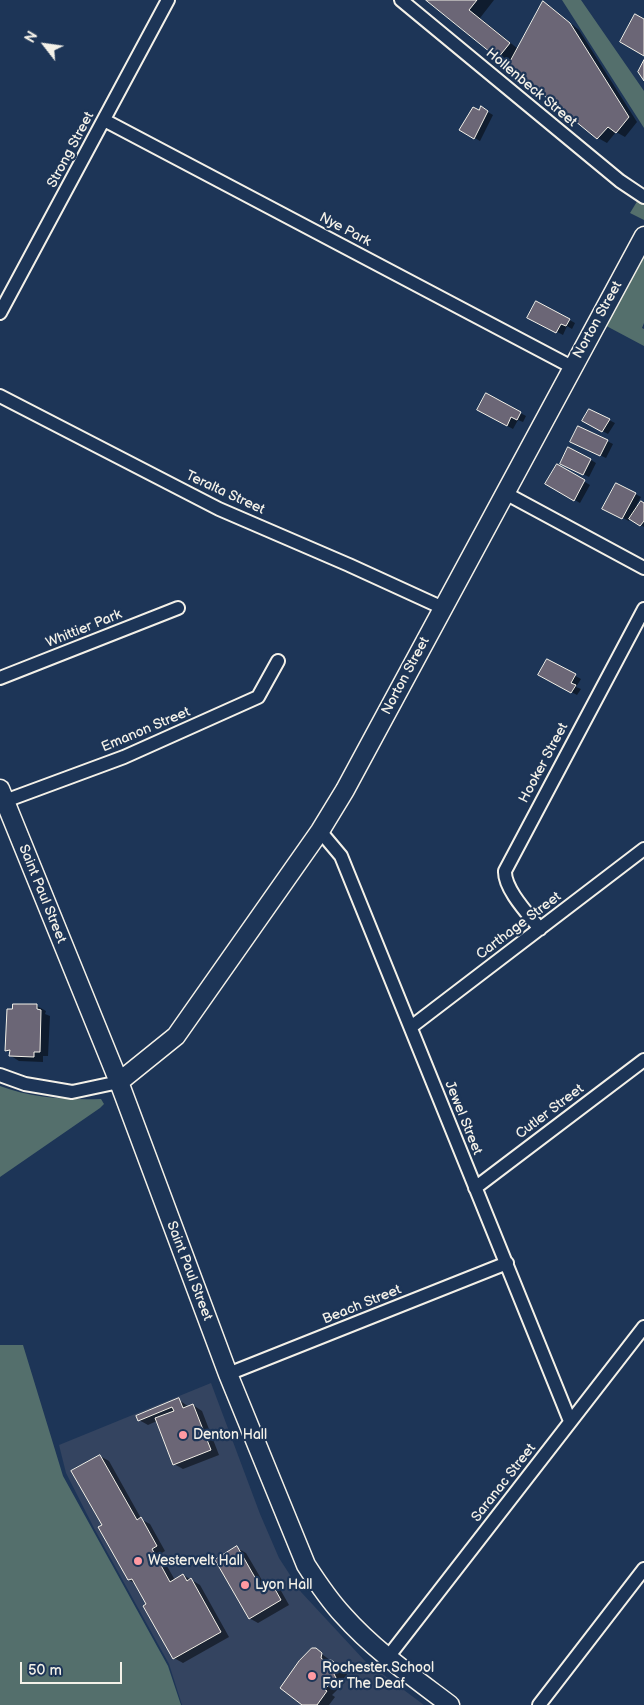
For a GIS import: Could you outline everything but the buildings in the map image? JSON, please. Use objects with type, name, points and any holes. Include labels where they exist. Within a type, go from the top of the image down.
[{"type":"main road","name":"Norton Street","points":[[119,1082],[176,1036],[320,831],[345,790],[644,236]]},
{"type":"main road","name":"Saint Paul Street","points":[[3,795],[119,1082],[228,1374],[306,1565],[322,1590],[343,1615],[388,1657],[450,1705]]},
{"type":"street","name":"Strong Street","points":[[0,314],[168,0]]},
{"type":"street","name":"Hollenbeck Street","points":[[401,0],[620,181],[644,197]]},
{"type":"street","name":"Nye Park","points":[[104,120],[572,367]]},
{"type":"street","name":"Teralta Street","points":[[0,396],[219,509],[443,608]]},
{"type":"street","points":[[505,493],[644,568]]},
{"type":"street","name":"Whittier Park","points":[[0,678],[178,608]]},
{"type":"street","name":"Hooker Street","points":[[540,929],[506,882],[504,876],[507,865],[644,609]]},
{"type":"street","name":"Emanon Street","points":[[3,795],[124,757],[258,697],[278,661]]},
{"type":"street","name":"Jewel Street","points":[[320,831],[341,856],[570,1422]]},
{"type":"street","name":"Carthage Street","points":[[411,1027],[644,849]]},
{"type":"street","name":"Cutler Street","points":[[475,1188],[644,1060]]},
{"type":"street","points":[[0,1075],[26,1084],[72,1092],[119,1082]]},
{"type":"street","name":"Beach Street","points":[[228,1374],[506,1264]]},
{"type":"street","name":"Saranac Street","points":[[388,1657],[644,1326]]},
{"type":"street","points":[[539,1705],[644,1569]]},
{"type":"shaded area","name":"Rochester School For The Deaf","points":[[211,1383],[260,1514],[279,1558],[301,1592],[365,1661],[424,1705],[182,1705],[169,1664],[95,1530],[66,1473],[59,1445]]},
{"type":"green space","points":[[562,0],[581,0],[644,91],[644,128]]},
{"type":"green space","points":[[644,190],[644,220],[630,213]]},
{"type":"green space","points":[[644,236],[644,323],[642,328],[644,329],[644,346],[597,321]]},
{"type":"green space","points":[[0,1086],[24,1093],[50,1097],[101,1099],[104,1104],[0,1177]]},
{"type":"green space","points":[[0,1345],[23,1345],[63,1476],[168,1666],[181,1705],[0,1705]]},
{"type":"place","name":"Denton Hall","points":[[183,1435]]},
{"type":"place","name":"Westervelt Hall","points":[[138,1561]]},
{"type":"place","name":"Lyon Hall","points":[[245,1585]]},
{"type":"place","name":"Rochester School For The Deaf","points":[[312,1676]]}]
